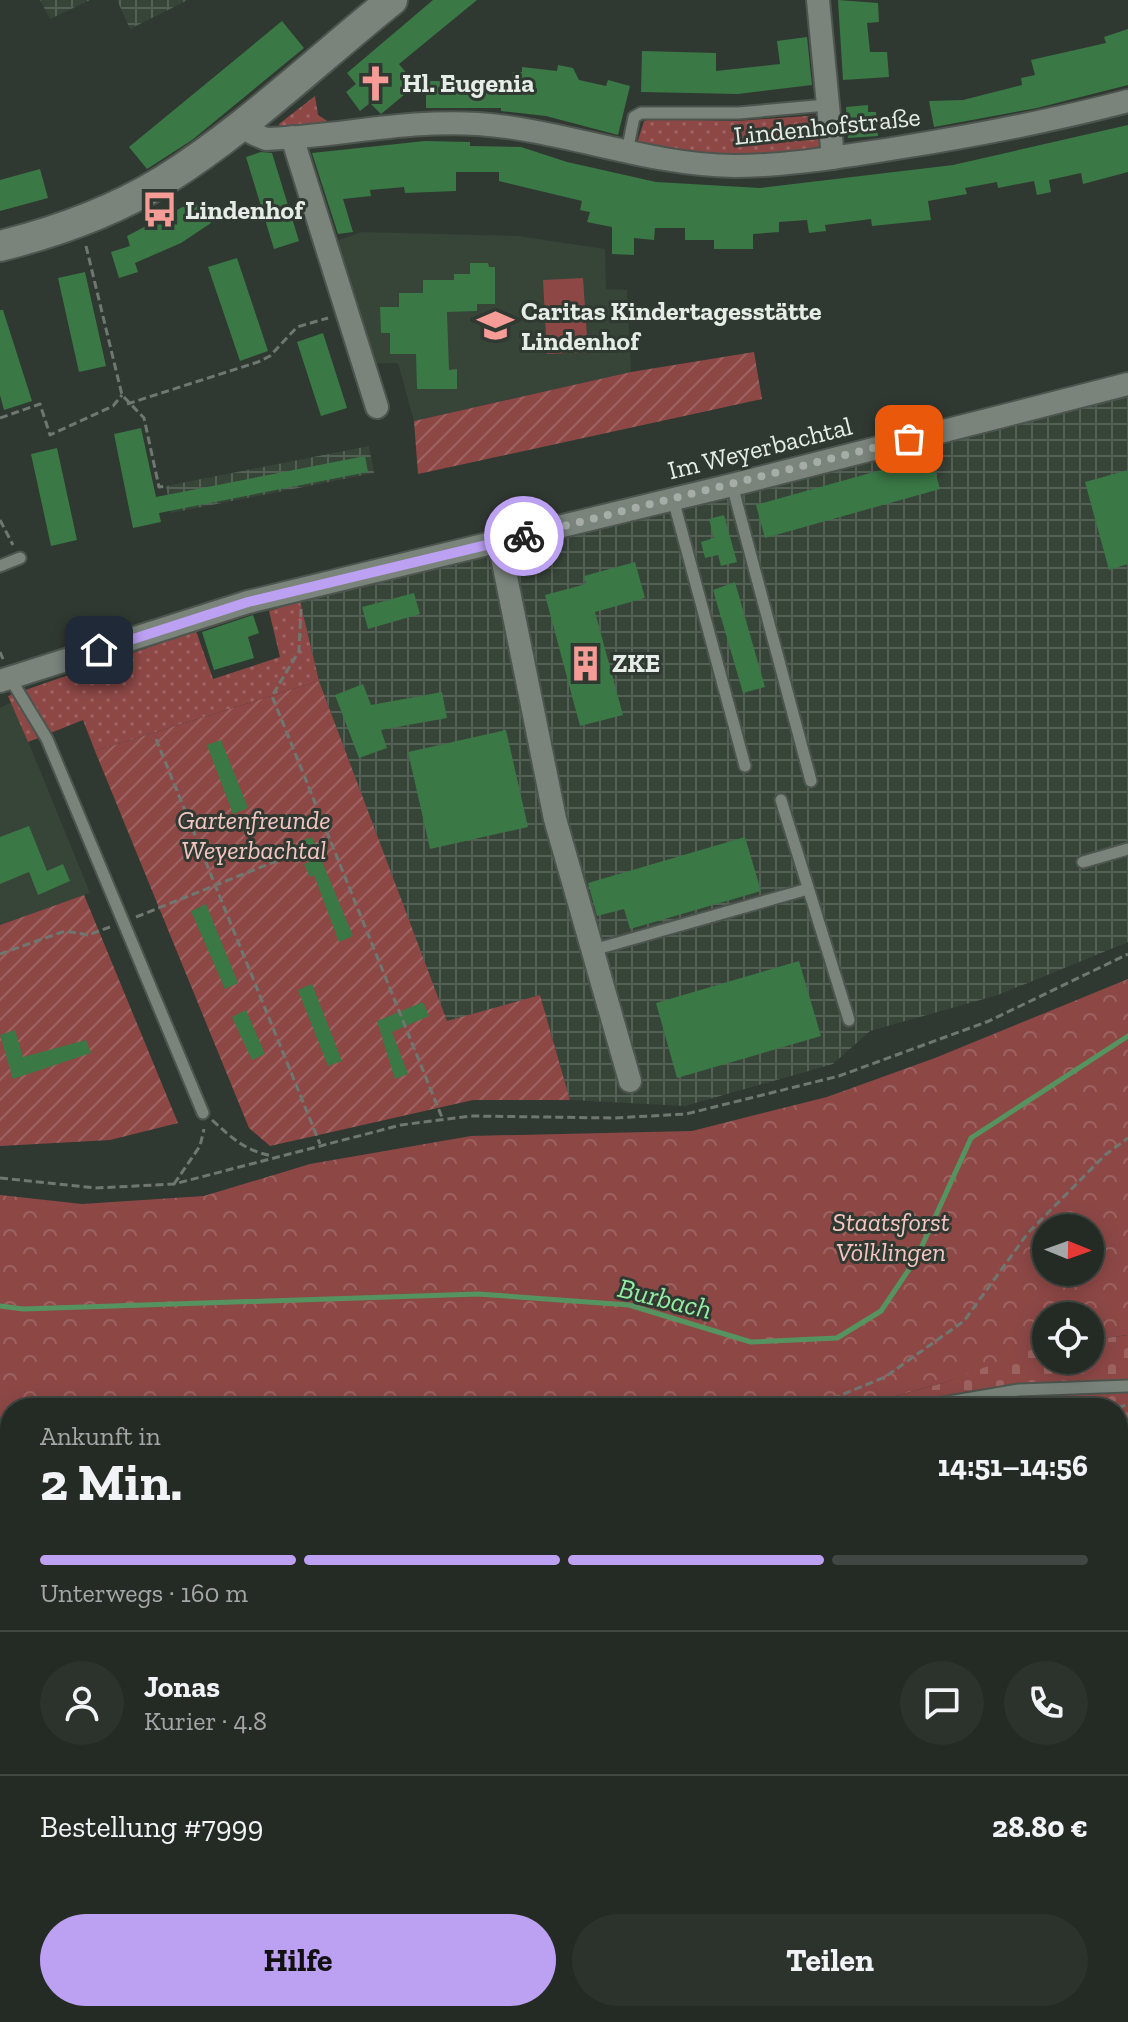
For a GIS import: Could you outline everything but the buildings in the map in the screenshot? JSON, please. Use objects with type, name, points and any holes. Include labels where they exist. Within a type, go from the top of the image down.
[{"type":"street","points":[[818,0],[833,158]]},
{"type":"street","points":[[0,246],[79,220],[161,182],[244,121],[376,8]]},
{"type":"street","name":"Lindenhofstraße","points":[[244,121],[252,133],[266,139],[430,123],[477,124],[534,131],[627,152],[735,166],[833,158],[1021,129],[1128,101]]},
{"type":"street","points":[[292,137],[377,407]]},
{"type":"street","name":"Im Weyerbachtal","points":[[5,680],[297,590],[732,485],[1128,384]]},
{"type":"street","points":[[499,542],[555,819],[630,1081]]},
{"type":"lane","points":[[627,152],[634,117],[641,113],[738,113],[827,105]]},
{"type":"lane","points":[[732,485],[811,781]]},
{"type":"lane","points":[[673,499],[745,766]]},
{"type":"lane","points":[[0,566],[20,558]]},
{"type":"lane","points":[[5,680],[47,739],[126,921],[203,1113]]},
{"type":"lane","points":[[781,800],[849,1020]]},
{"type":"lane","points":[[1083,862],[1128,849]]},
{"type":"lane","points":[[593,950],[808,889]]},
{"type":"lane","points":[[972,1398],[1019,1390],[1128,1386]]},
{"type":"path","points":[[79,220],[122,395],[127,404],[144,418],[159,487],[166,486]]},
{"type":"path","points":[[127,404],[258,362],[270,356],[297,327],[347,313]]},
{"type":"path","points":[[0,418],[40,404],[50,435],[113,406],[122,395]]},
{"type":"path","points":[[0,520],[20,558]]},
{"type":"path","points":[[297,590],[301,606],[299,651],[272,696],[443,1120]]},
{"type":"path","points":[[156,739],[320,1144]]},
{"type":"path","points":[[0,954],[65,931],[88,935],[329,840]]},
{"type":"path","points":[[0,1178],[96,1188],[174,1184],[401,1125],[471,1116],[614,1118],[686,1114],[852,1072],[989,1021],[1128,954]]},
{"type":"path","points":[[203,1113],[228,1137],[253,1153],[276,1157]]},
{"type":"path","points":[[174,1184],[200,1146],[203,1113]]},
{"type":"path","points":[[834,1398],[885,1377],[964,1321],[1028,1233],[1105,1155],[1128,1138]]},
{"type":"shaded area","points":[[40,0],[90,0],[50,19]]},
{"type":"shaded area","points":[[117,0],[188,0],[130,29]]},
{"type":"shaded area","name":"Caritas Kindertagesstätte Lindenhof","points":[[362,232],[518,236],[605,249],[606,289],[627,290],[631,372],[414,421],[398,363],[372,363],[336,241]]},
{"type":"shaded area","points":[[1128,396],[1128,942],[998,995],[870,1031],[833,1064],[685,1106],[570,1100],[540,995],[447,1022],[319,681],[300,602]]},
{"type":"shaded area","points":[[369,446],[374,473],[171,513],[166,486]]},
{"type":"shaded area","points":[[12,702],[90,893],[0,925],[0,708]]},
{"type":"green space","points":[[315,96],[318,115],[329,122],[281,132],[279,124]]},
{"type":"green space","points":[[821,115],[824,151],[720,157],[637,143],[644,121],[651,119],[737,121]]},
{"type":"green space","points":[[583,278],[588,352],[547,354],[543,280]]},
{"type":"green space","points":[[754,352],[762,399],[418,474],[414,421],[631,372]]},
{"type":"green space","points":[[300,601],[319,681],[95,751],[83,720],[28,742],[8,696],[196,631],[213,679],[280,657],[269,611]]},
{"type":"green space","name":"Gartenfreunde Weyerbachtal","points":[[319,681],[447,1021],[540,995],[570,1100],[473,1100],[270,1146],[249,1128],[95,751]]},
{"type":"green space","points":[[84,895],[178,1123],[110,1140],[0,1146],[0,925]]},
{"type":"green space","name":"Staatsforst Völklingen","points":[[1128,979],[1128,1335],[1104,1338],[1104,1302],[1032,1302],[1032,1352],[943,1383],[888,1398],[0,1398],[0,1195],[82,1204],[204,1196],[310,1164],[471,1136],[692,1131],[827,1097],[935,1058]]},
{"type":"green space","points":[[1128,1335],[1128,1398],[888,1398],[943,1383],[1032,1350],[1032,1374],[1104,1374],[1104,1338]]},
{"type":"waterway","name":"Burbach","points":[[0,1306],[23,1309],[478,1294],[629,1305],[751,1342],[837,1338],[881,1311],[916,1259],[971,1138],[1128,1036]]},
{"type":"way so far","points":[[524,536],[909,439]]},
{"type":"place","name":"Hl. Eugenia","points":[[376,83]]},
{"type":"place","name":"Lindenhof","points":[[159,210]]},
{"type":"place","name":"Caritas Kindertagesstätte Lindenhof","points":[[495,326]]},
{"type":"place","name":"ZKE","points":[[586,663]]},
{"type":"route","points":[[99,650],[248,602],[524,536]]}]
